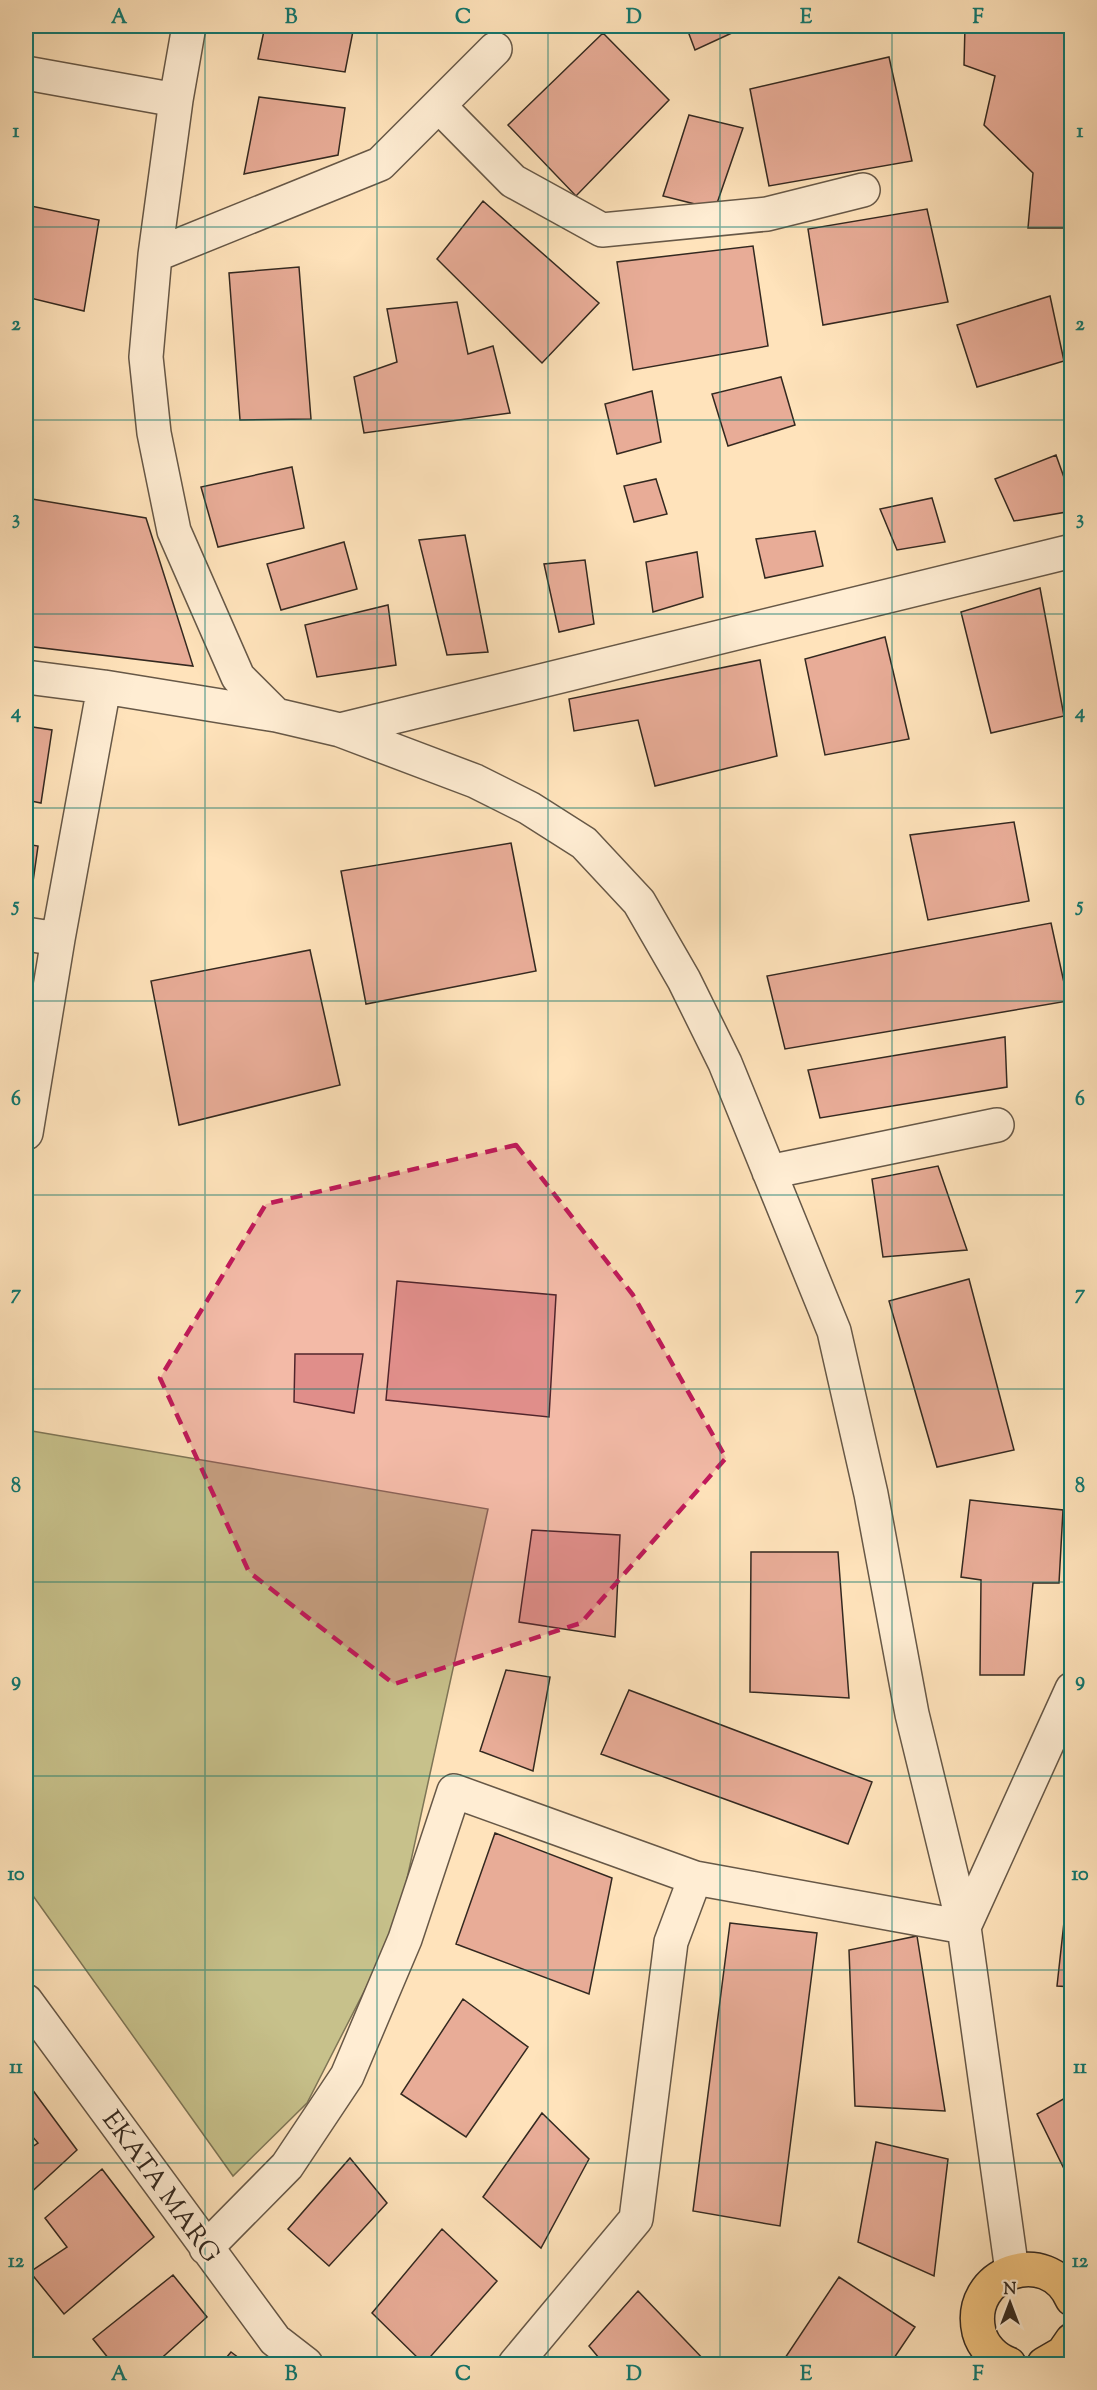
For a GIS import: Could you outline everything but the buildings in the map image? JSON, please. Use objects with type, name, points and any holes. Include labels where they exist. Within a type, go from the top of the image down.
[{"type":"main road","points":[[994,2361],[981,2339],[977,2323],[978,2306],[986,2291],[997,2279],[1012,2271],[1028,2269],[1044,2272],[1067,2284]]},
{"type":"main road","points":[[1044,2364],[1063,2353],[1071,2340]]},
{"type":"street","points":[[189,26],[176,100],[155,255],[147,357],[154,433],[174,531],[238,677],[276,715]]},
{"type":"street","points":[[155,255],[380,164],[495,49]]},
{"type":"street","points":[[26,73],[176,100]]},
{"type":"street","points":[[438,105],[513,181],[602,230],[766,214],[863,190]]},
{"type":"street","points":[[340,730],[1071,551]]},
{"type":"street","points":[[26,677],[104,687],[276,715],[340,730],[475,781],[529,808],[584,843],[639,902],[684,980],[725,1063],[834,1331],[871,1494],[912,1714],[964,1927],[1012,2271]]},
{"type":"street","points":[[26,1133],[58,939],[104,687]]},
{"type":"street","points":[[26,934],[58,939]]},
{"type":"street","points":[[770,1172],[997,1125]]},
{"type":"street","points":[[964,1927],[1071,1689]]},
{"type":"street","points":[[207,2248],[287,2166],[347,2076],[405,1939],[454,1791],[695,1878],[964,1927]]},
{"type":"street","points":[[515,2364],[636,2219],[671,1942],[695,1878]]},
{"type":"street","name":"EKATA MARG","points":[[26,2001],[274,2340],[306,2364]]},
{"type":"highlighted area","points":[[516,1145],[633,1295],[726,1458],[581,1623],[394,1684],[249,1572],[160,1378],[266,1204]]},
{"type":"shaded area","points":[[26,1430],[488,1509],[396,1929],[307,2103],[233,2176],[31,1893]]}]
